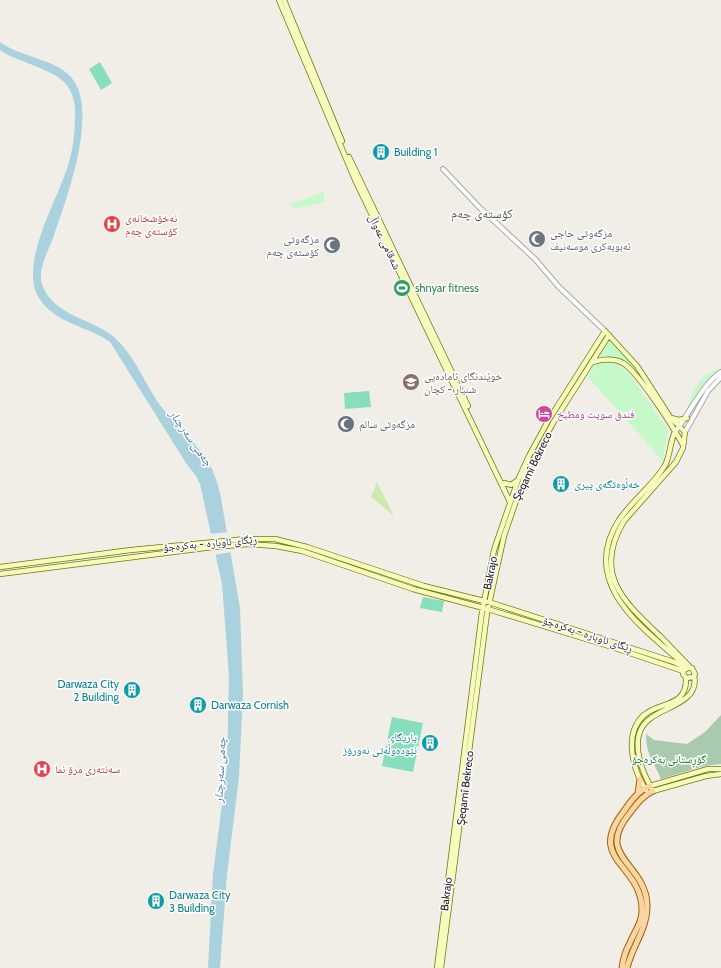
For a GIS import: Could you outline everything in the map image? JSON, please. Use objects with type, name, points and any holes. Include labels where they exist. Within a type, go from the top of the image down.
[{"type":"main road","name":"شەقامی عەواڵ","points":[[279,0],[356,182],[513,501]]},
{"type":"main road","name":"شەقامی عەواڵ","points":[[284,0],[358,177],[513,501]]},
{"type":"main road","name":"Bakrajo","points":[[437,968],[494,550],[513,501],[518,480],[548,421],[605,331]]},
{"type":"main road","points":[[605,331],[637,366],[670,417],[685,432],[683,445],[673,466],[624,521],[612,546],[611,565],[615,582],[621,596],[632,614]]},
{"type":"main road","name":"Şeqamî Bekreco","points":[[517,489],[553,423],[609,335]]},
{"type":"main road","points":[[598,341],[603,344]]},
{"type":"main road","points":[[593,362],[604,359],[615,360],[623,363],[635,374],[683,445]]},
{"type":"main road","points":[[670,417],[679,420],[687,418]]},
{"type":"main road","points":[[648,787],[637,751],[642,729],[649,718],[676,705],[687,696],[694,688],[695,672],[687,669],[617,598],[610,582],[606,564],[607,544],[620,518],[667,463],[675,432]]},
{"type":"main road","points":[[667,463],[673,466]]},
{"type":"main road","points":[[504,484],[511,485],[518,480]]},
{"type":"main road","name":"ڕێگای ئاوبارە - بەکرەجۆ","points":[[0,574],[202,546],[234,540],[263,538],[292,543],[424,586],[486,602],[571,631]]},
{"type":"main road","name":"ڕێگای ئاوبارە - بەکرەجۆ","points":[[0,567],[131,550],[202,546],[261,545],[302,552],[413,589],[571,631],[674,662],[687,669]]},
{"type":"main road","points":[[35,562],[36,568]]},
{"type":"main road","name":"Şeqamî Bekreco","points":[[441,968],[485,608]]},
{"type":"main road","points":[[638,794],[640,779],[632,750],[636,727],[646,714],[671,703],[682,694],[686,689],[687,669]]},
{"type":"main road","points":[[686,678],[690,679],[694,676]]},
{"type":"main road","points":[[627,968],[631,953],[645,924],[644,887],[619,852],[616,841],[617,832],[623,821],[651,792],[708,769],[721,769]]},
{"type":"main road","points":[[622,968],[628,946],[641,920],[645,907],[636,883],[616,859],[610,844],[610,836],[615,824],[638,794],[648,787],[664,786],[721,774]]},
{"type":"main road","points":[[646,777],[664,786]]},
{"type":"main road","points":[[640,779],[651,792]]},
{"type":"street","points":[[444,169],[478,206],[535,259],[559,287],[605,331]]},
{"type":"street","points":[[675,432],[687,418],[708,383],[721,372]]},
{"type":"street","points":[[685,432],[708,391],[721,377]]},
{"type":"green space","points":[[100,62],[112,83],[101,90],[89,69]]},
{"type":"green space","points":[[324,192],[324,202],[293,209],[291,204]]},
{"type":"green space","points":[[610,339],[626,356],[637,372],[618,360],[597,358]]},
{"type":"green space","points":[[603,362],[614,363],[624,367],[666,426],[668,431],[663,461],[588,377],[595,364]]},
{"type":"green space","points":[[719,369],[700,389],[688,413],[683,417],[699,382],[711,372]]},
{"type":"green space","points":[[369,391],[371,407],[345,409],[344,393]]},
{"type":"green space","points":[[377,482],[394,516],[371,497]]},
{"type":"green space","points":[[423,597],[444,601],[442,612],[420,608]]},
{"type":"green space","name":"گۆڕستانی بەکرەجۆ","points":[[721,715],[721,764],[704,766],[661,779],[647,747],[646,734],[654,740],[687,744],[705,732]]},
{"type":"green space","points":[[392,717],[423,723],[413,772],[382,766]]},
{"type":"water","points":[[0,42],[17,51],[63,70],[70,76],[79,91],[82,109],[82,131],[78,155],[66,201],[42,266],[42,284],[47,295],[55,304],[64,310],[106,331],[122,345],[133,360],[157,401],[207,461],[215,476],[220,494],[240,608],[243,695],[239,777],[227,874],[220,968],[208,968],[213,874],[227,765],[229,677],[222,584],[200,484],[110,342],[54,314],[39,298],[34,285],[33,270],[36,253],[40,236],[70,160],[73,146],[75,112],[74,103],[69,89],[63,81],[51,73],[6,54],[0,50]]},
{"type":"pier","points":[[229,532],[232,552],[213,555],[209,534]]},
{"type":"place","name":"Building 1","points":[[381,152]]},
{"type":"place","name":"نەخۆشخانەی کۆستەی چەم","points":[[112,224]]},
{"type":"place","name":"مزگەوتی حاجی ئەبوبەکری موسەنیف","points":[[537,239]]},
{"type":"place","name":"مزگه‌وتی کۆستەی چەم","points":[[332,245]]},
{"type":"place","name":"shnyar fitness","points":[[402,288]]},
{"type":"place","name":"خوێندنگای ئامادەیی شنیار - کچان","points":[[411,382]]},
{"type":"place","name":"فندق سويت ومطبخ","points":[[544,414]]},
{"type":"place","name":"مزگەوتی سالم","points":[[346,424]]},
{"type":"place","name":"خەڵوەتگەی پیری","points":[[561,484]]},
{"type":"place","name":"Darwaza City 2 Building","points":[[132,690]]},
{"type":"place","name":"Darwaza Cornish","points":[[198,705]]},
{"type":"place","name":"یاریگای نێودەوڵەتی نەورۆز","points":[[430,743]]},
{"type":"place","name":"سەنتەرى مرۆ نما","points":[[42,769]]},
{"type":"place","name":"Darwaza City 3 Building","points":[[156,901]]},
{"type":"district","name":"کۆستەی چەم","points":[[482,213]]},
{"type":"water label","name":"چەمی سەرچنار","points":[[191,438]]},
{"type":"water label","name":"چەمی سەرچنار","points":[[220,770]]}]
